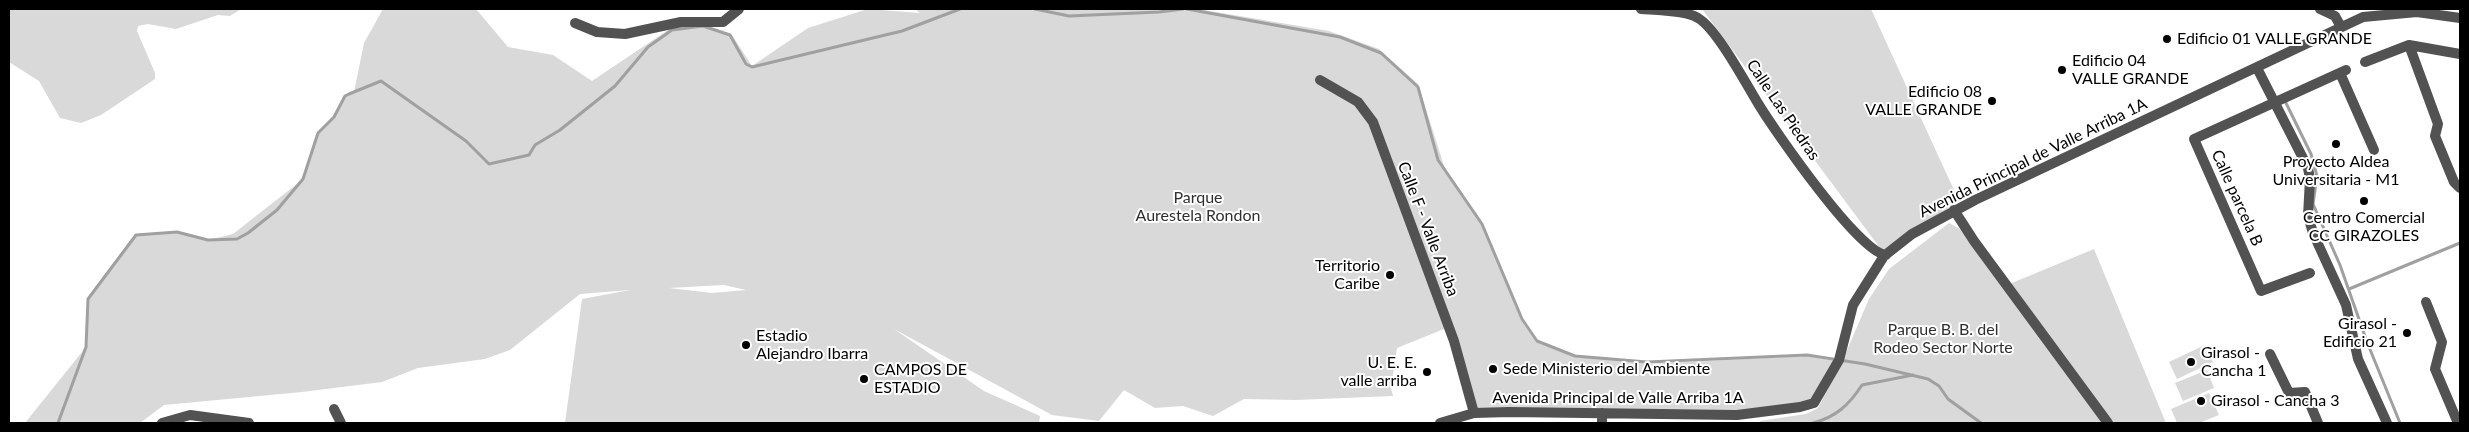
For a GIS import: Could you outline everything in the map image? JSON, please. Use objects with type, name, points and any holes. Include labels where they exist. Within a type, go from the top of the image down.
[{"type":"street","points":[[574,23],[597,32],[625,34],[681,22],[723,22],[739,9]]},
{"type":"street","name":"Calle Las Piedras","points":[[1642,9],[1688,11],[1698,18],[1722,45],[1775,131],[1857,236],[1868,246],[1886,255]]},
{"type":"street","points":[[2320,9],[2335,16],[2341,27]]},
{"type":"street","name":"Avenida Principal de Valle Arriba 1A","points":[[1440,423],[1474,413],[1602,418],[1738,415],[1800,408],[1814,403],[1839,360],[1853,305],[1886,255],[1912,234],[1954,210],[2363,17],[2417,12],[2460,18]]},
{"type":"street","points":[[2365,62],[2409,45],[2460,54]]},
{"type":"street","points":[[2409,45],[2438,124],[2434,136],[2454,182],[2460,188]]},
{"type":"street","points":[[2256,68],[2274,101],[2292,141],[2308,168],[2310,179],[2308,216],[2346,305],[2358,359],[2387,423]]},
{"type":"street","name":"Calle parcela B","points":[[2310,273],[2261,292],[2194,139],[2343,71],[2374,150]]},
{"type":"street","name":"Calle F - Valle Arriba","points":[[1320,80],[1358,102],[1373,122],[1454,340],[1474,413]]},
{"type":"street","points":[[1954,210],[1974,241],[2108,423]]},
{"type":"street","points":[[2426,302],[2442,342],[2435,369],[2458,423]]},
{"type":"street","points":[[2270,354],[2289,393],[2305,392],[2318,423]]},
{"type":"street","points":[[334,409],[341,423]]},
{"type":"street","points":[[162,423],[190,415],[249,423]]},
{"type":"green space","points":[[9,9],[241,9],[230,16],[218,15],[176,29],[148,24],[138,26],[137,31],[155,73],[155,79],[101,115],[81,123],[60,118],[39,81],[9,62]]},
{"type":"green space","name":"Parque Aurestela Rondon","points":[[383,9],[476,9],[508,47],[553,55],[592,81],[671,28],[703,24],[732,35],[752,66],[808,28],[868,9],[920,13],[915,9],[1198,9],[1329,31],[1379,49],[1418,84],[1446,172],[1482,224],[1521,320],[1536,342],[1575,357],[1633,360],[1648,364],[1806,356],[1836,361],[1813,402],[1767,410],[1477,409],[1449,327],[1397,348],[1391,388],[1393,396],[1296,400],[1244,399],[1213,416],[1183,406],[1155,408],[1124,390],[1099,421],[1052,415],[894,329],[984,391],[1040,416],[1039,423],[565,423],[582,299],[630,290],[580,294],[510,350],[485,359],[418,368],[382,382],[302,392],[164,405],[140,423],[25,423],[86,347],[88,299],[136,235],[177,232],[208,240],[233,234],[302,180],[318,133],[334,117],[345,96],[354,92],[364,43]],"holes":[[[724,285],[746,290],[712,293],[669,288]]]},
{"type":"green space","points":[[1702,9],[1871,9],[1959,201],[1883,252]]},
{"type":"green space","name":"Parque B. B. del Rodeo Sector Norte","points":[[1949,223],[1969,234],[2007,285],[2094,249],[2166,423],[1760,423],[1760,421],[1806,414],[1818,408],[1841,364],[1869,299],[1889,269]]},
{"type":"green space","name":"Girasol - Cancha 1","points":[[2205,345],[2213,362],[2177,379],[2169,362]]},
{"type":"green space","points":[[2207,370],[2214,388],[2183,401],[2175,383]]},
{"type":"green space","name":"Girasol - Cancha 3","points":[[2209,393],[2219,415],[2199,423],[2177,423],[2171,409]]},
{"type":"waterway","points":[[58,423],[86,347],[88,299],[136,235],[177,232],[208,240],[237,239],[248,233],[277,210],[303,179],[318,133],[334,117],[345,96],[349,94],[381,81],[466,141],[489,164],[529,155],[535,145],[560,130],[615,86],[648,47],[672,30],[703,26],[730,35],[746,64],[752,67],[902,31],[960,9]]},
{"type":"waterway","points":[[1035,9],[1069,16],[1159,12],[1183,9]]},
{"type":"waterway","points":[[1187,9],[1340,37],[1381,53],[1418,87],[1438,160],[1482,224],[1522,319],[1537,341],[1575,356],[1647,362],[1807,355],[1865,364],[1928,379],[1939,386],[1948,399],[1981,423]]},
{"type":"waterway","points":[[2285,101],[2311,154],[2317,176],[2313,204],[2340,265],[2367,342],[2400,423]]},
{"type":"waterway","points":[[2349,289],[2460,243]]},
{"type":"waterway","points":[[1813,423],[1835,414],[1852,399],[1862,385],[1913,375]]},
{"type":"place","name":"Edificio 01 VALLE GRANDE","points":[[2167,39]]},
{"type":"place","name":"Edificio 04 VALLE GRANDE","points":[[2062,70]]},
{"type":"place","name":"Edificio 08 VALLE GRANDE","points":[[1992,101]]},
{"type":"place","name":"Proyecto Aldea Universitaria - M1","points":[[2336,144]]},
{"type":"place","name":"Centro Comercial CC GIRAZOLES","points":[[2364,201]]},
{"type":"place","name":"Territorio Caribe","points":[[1390,275]]},
{"type":"place","name":"Girasol - Edificio 21","points":[[2407,333]]},
{"type":"place","name":"Estadio Alejandro Ibarra","points":[[746,345]]},
{"type":"place","name":"Girasol - Cancha 1","points":[[2191,362]]},
{"type":"place","name":"Sede Ministerio del Ambiente","points":[[1493,369]]},
{"type":"place","name":"U. E. E. valle arriba","points":[[1427,372]]},
{"type":"place","name":"CAMPOS DE ESTADIO","points":[[864,379]]},
{"type":"place","name":"Girasol - Cancha 3","points":[[2201,401]]}]
